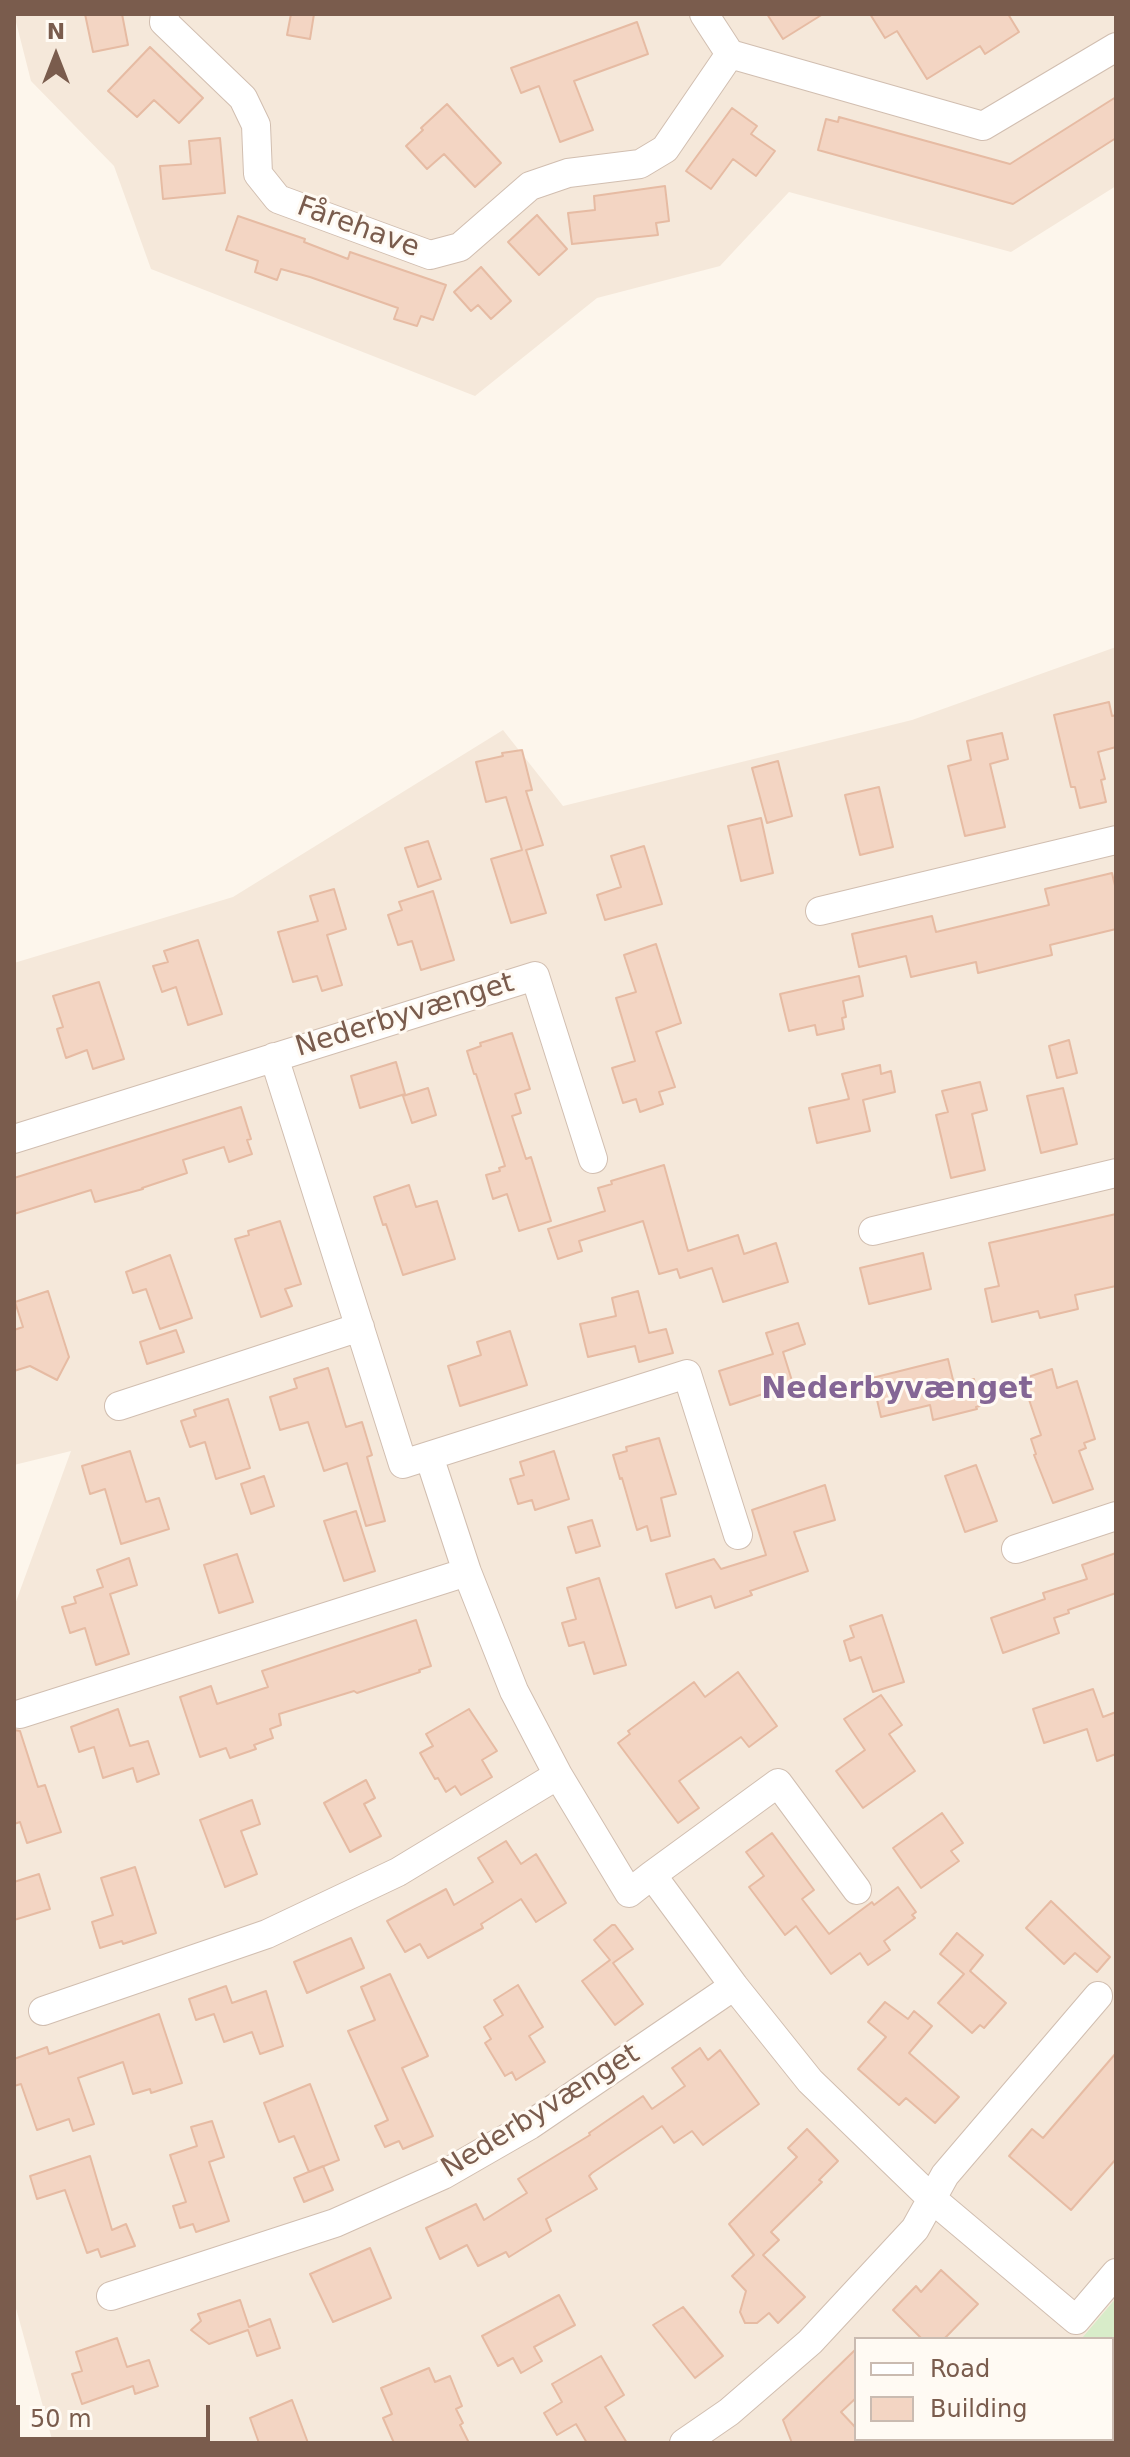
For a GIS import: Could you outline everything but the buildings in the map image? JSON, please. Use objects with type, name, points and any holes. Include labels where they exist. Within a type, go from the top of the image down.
[{"type":"street","name":"Fårehave","points":[[165,14],[164,22],[243,98],[256,125],[258,174],[278,199],[430,255],[460,247],[530,186],[568,173],[640,164],[665,149],[730,54]]},
{"type":"street","points":[[704,14],[730,54],[983,126],[1116,47]]},
{"type":"street","points":[[820,911],[1116,840]]},
{"type":"street","name":"Nederbyvænget","points":[[14,1139],[535,976],[593,1159]]},
{"type":"street","name":"Nederbyvænget","points":[[274,1057],[403,1464],[687,1374],[738,1535]]},
{"type":"street","points":[[873,1231],[1116,1173]]},
{"type":"street","points":[[119,1406],[360,1327]]},
{"type":"street","points":[[429,1456],[467,1572],[514,1691],[558,1775],[629,1893],[778,1783],[857,1890]]},
{"type":"street","points":[[1016,1549],[1116,1516]]},
{"type":"street","points":[[20,1714],[467,1572]]},
{"type":"street","points":[[43,2011],[267,1934],[398,1872],[558,1775]]},
{"type":"street","points":[[652,1875],[734,1986],[810,2081],[931,2198],[1076,2320],[1116,2273]]},
{"type":"street","name":"Nederbyvænget","points":[[111,2296],[335,2223],[443,2175],[530,2125],[734,1986]]},
{"type":"street","points":[[684,2443],[729,2412],[810,2342],[915,2229],[945,2175],[1098,1996]]},
{"type":"shaded area","points":[[14,14],[1116,14],[1116,186],[1011,252],[789,192],[720,266],[597,298],[475,396],[151,269],[114,166],[31,81]]},
{"type":"shaded area","points":[[1116,647],[1116,2298],[1083,2337],[854,2337],[854,2441],[958,2441],[956,2443],[53,2443],[14,2301],[14,1607],[71,1451],[14,1465],[14,963],[233,897],[503,730],[563,806],[912,720]]},
{"type":"green space","points":[[1116,2298],[1116,2443],[956,2443],[1114,2441],[1114,2337],[1083,2337]]},
{"type":"district","name":"Nederbyvænget","points":[[897,1390]]}]
